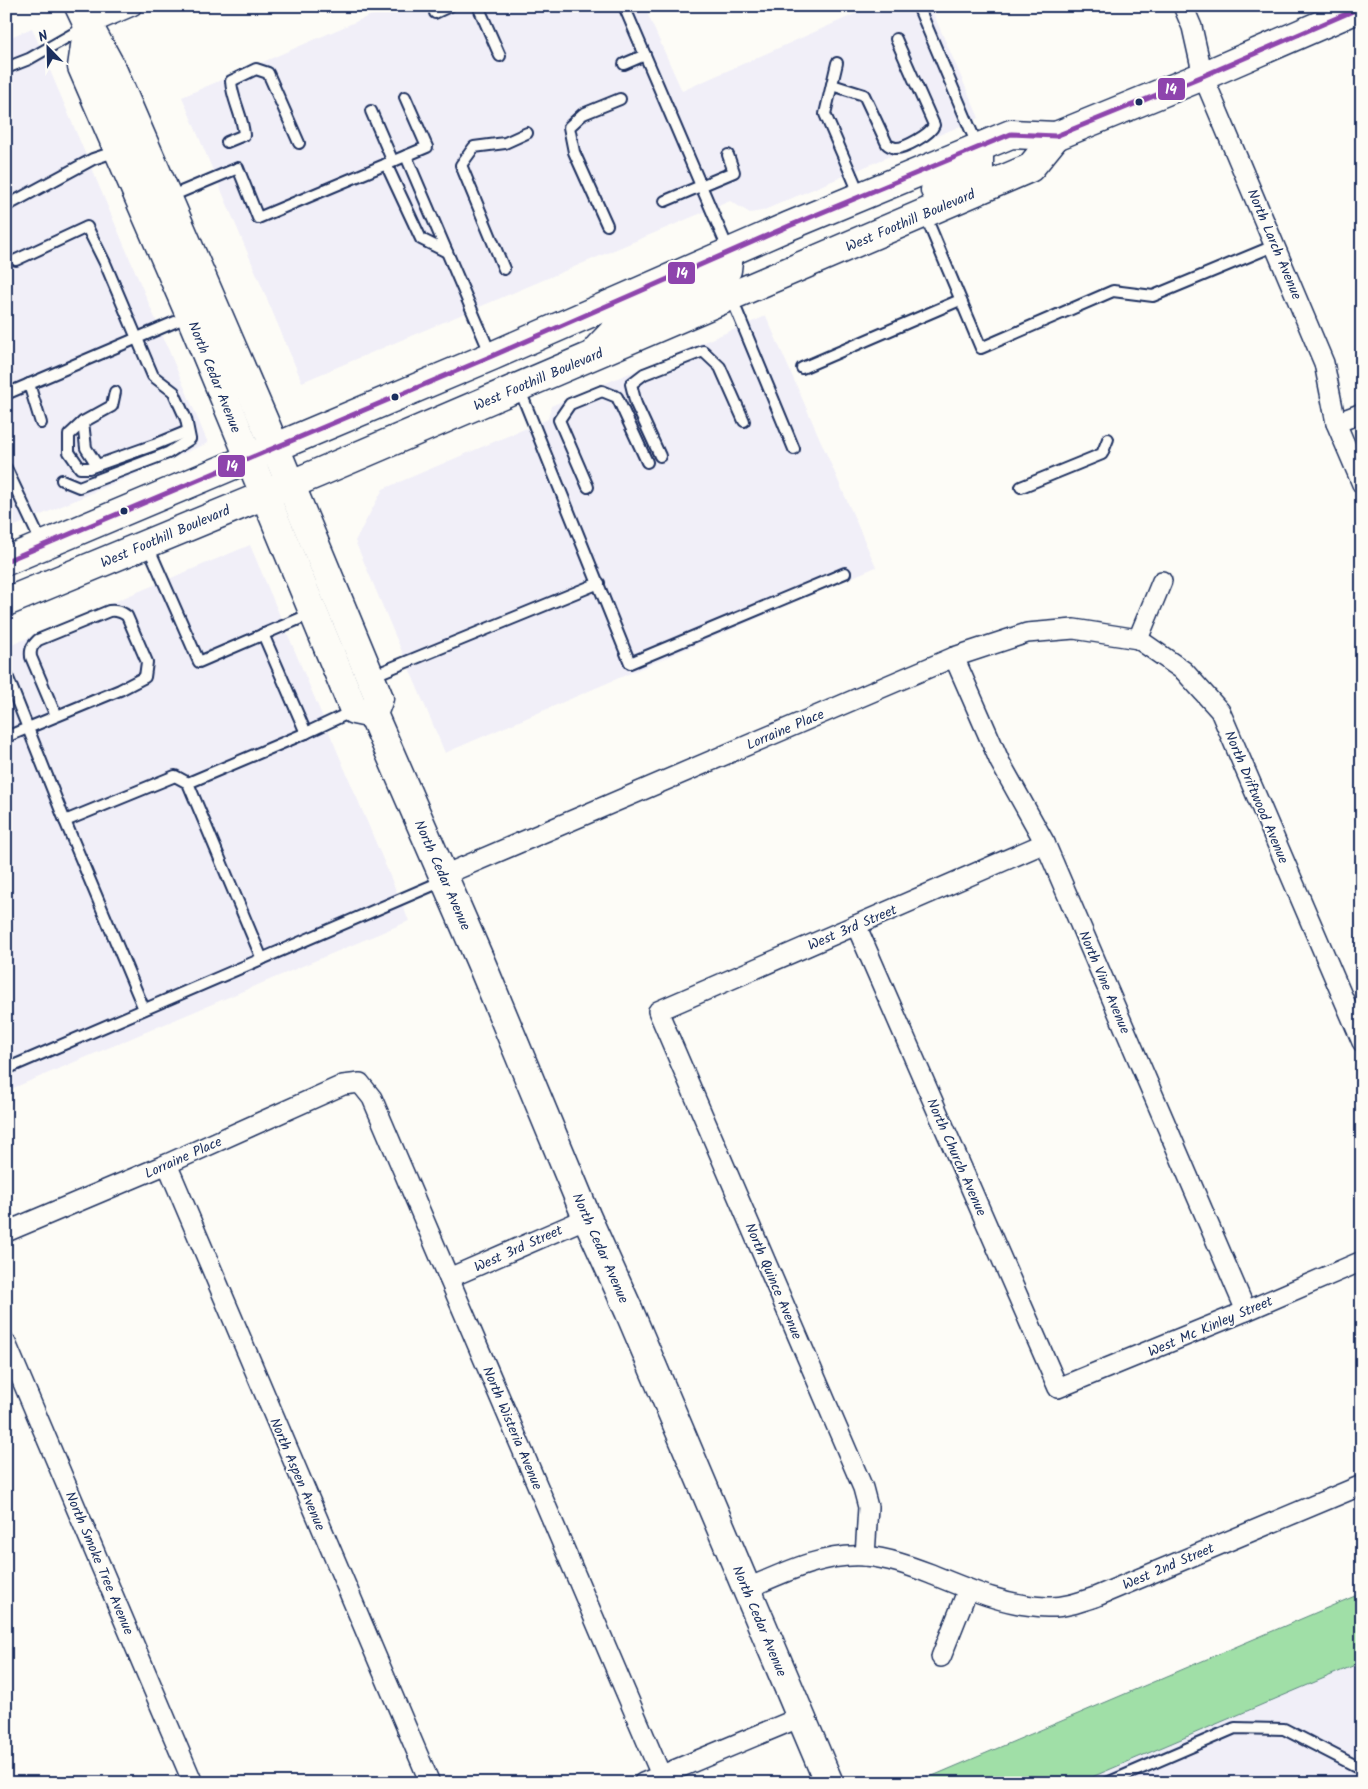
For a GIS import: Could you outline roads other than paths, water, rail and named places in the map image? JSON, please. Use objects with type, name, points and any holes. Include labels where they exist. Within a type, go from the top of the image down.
[{"type":"main road","name":"West Foothill Boulevard","points":[[6,561],[492,356],[729,252],[1011,134],[1056,136],[1203,76],[1362,6]]},
{"type":"main road","name":"North Cedar Avenue","points":[[84,16],[82,67],[190,315],[313,613],[364,712],[444,877],[587,1218],[629,1311],[829,1783]]},
{"type":"main road","name":"North Cedar Avenue","points":[[84,16],[112,69],[264,421],[371,677],[379,698],[364,712]]},
{"type":"main road","points":[[104,116],[123,133],[151,198],[168,198]]},
{"type":"main road","name":"West Foothill Boulevard","points":[[6,602],[263,494],[318,473],[1030,168],[1056,136]]},
{"type":"main road","points":[[820,258],[840,233],[963,178],[979,168],[979,148]]},
{"type":"main road","points":[[592,356],[625,320],[712,283],[727,270],[729,252]]},
{"type":"street","points":[[84,16],[132,6]]},
{"type":"street","name":"North Larch Avenue","points":[[1183,6],[1192,27],[1203,76],[1276,245],[1324,363],[1336,423],[1362,484]]},
{"type":"street","points":[[1336,423],[1362,413]]},
{"type":"street","points":[[1138,639],[1162,581]]},
{"type":"street","name":"Lorraine Place","points":[[444,877],[954,657],[1027,633],[1074,628],[1138,639]]},
{"type":"street","name":"North Driftwood Avenue","points":[[1138,639],[1184,671],[1220,711],[1362,1042]]},
{"type":"street","name":"North Vine Avenue","points":[[954,657],[1000,762],[1046,843],[1246,1311]]},
{"type":"street","name":"West 3rd Street","points":[[658,1011],[1046,843]]},
{"type":"street","name":"North Church Avenue","points":[[856,926],[1058,1388]]},
{"type":"street","name":"North Quince Avenue","points":[[658,1011],[863,1488],[868,1507],[865,1556]]},
{"type":"street","name":"Lorraine Place","points":[[6,1232],[167,1164],[343,1085],[360,1083]]},
{"type":"street","name":"North Wisteria Avenue","points":[[360,1083],[372,1098],[661,1775]]},
{"type":"street","name":"North Aspen Avenue","points":[[167,1164],[430,1783]]},
{"type":"street","name":"West 3rd Street","points":[[449,1278],[587,1218]]},
{"type":"street","name":"West Mc Kinley Street","points":[[1058,1388],[1362,1261]]},
{"type":"street","name":"North Smoke Tree Avenue","points":[[6,1343],[193,1783]]},
{"type":"street","name":"West 2nd Street","points":[[746,1589],[812,1563],[838,1557],[865,1556],[901,1563],[1005,1602],[1048,1607],[1072,1604],[1095,1597],[1362,1485]]},
{"type":"street","points":[[941,1657],[968,1589]]},
{"type":"street","points":[[643,1783],[801,1717]]},
{"type":"lane","points":[[435,13],[450,6]]},
{"type":"lane","points":[[478,6],[500,56]]},
{"type":"lane","points":[[624,6],[729,252]]},
{"type":"lane","points":[[918,6],[979,148]]},
{"type":"lane","points":[[6,68],[29,59],[84,16]]},
{"type":"lane","points":[[832,86],[864,95],[887,144],[893,148],[898,148],[924,136],[932,130],[934,125],[896,39]]},
{"type":"lane","points":[[624,64],[645,55]]},
{"type":"lane","points":[[837,63],[825,114],[861,196]]},
{"type":"lane","points":[[227,142],[244,135],[244,124],[232,92],[231,81],[256,69],[268,73],[298,142]]},
{"type":"lane","points":[[168,198],[238,168],[258,218],[406,156],[427,147],[405,97]]},
{"type":"lane","points":[[607,225],[574,152],[569,127],[583,114],[620,99]]},
{"type":"lane","points":[[371,111],[389,163],[421,239],[447,252]]},
{"type":"lane","points":[[504,269],[461,165],[474,147],[504,143],[526,133]]},
{"type":"lane","points":[[6,206],[93,159],[118,150]]},
{"type":"lane","points":[[665,200],[734,172],[728,155]]},
{"type":"lane","points":[[406,156],[492,356]]},
{"type":"lane","points":[[924,214],[981,348],[1113,291],[1153,296],[1276,245]]},
{"type":"lane","points":[[16,260],[87,227],[105,263],[153,376],[174,392],[186,419],[190,439],[168,453],[80,487],[62,480]]},
{"type":"lane","points":[[731,296],[794,449]]},
{"type":"lane","points":[[802,368],[960,300]]},
{"type":"lane","points":[[6,394],[190,315]]},
{"type":"lane","points":[[660,456],[636,404],[631,384],[644,374],[703,351],[720,367],[744,421]]},
{"type":"lane","points":[[29,384],[41,423]]},
{"type":"lane","points":[[519,387],[630,663],[845,573]]},
{"type":"lane","points":[[588,487],[560,420],[570,404],[602,391],[617,397],[647,462]]},
{"type":"lane","points":[[115,392],[112,406],[83,422],[68,435],[69,452],[80,468],[89,468],[188,431]]},
{"type":"lane","points":[[83,422],[86,448],[97,465]]},
{"type":"lane","points":[[1021,487],[1102,454],[1108,439]]},
{"type":"lane","points":[[6,468],[42,545]]},
{"type":"lane","points":[[147,543],[199,662],[313,613]]},
{"type":"lane","points":[[371,677],[599,583]]},
{"type":"lane","points":[[6,737],[120,690],[145,677],[147,662],[127,616],[116,610],[109,610],[38,640],[30,650],[31,657],[56,716]]},
{"type":"lane","points":[[264,634],[306,733]]},
{"type":"lane","points":[[6,673],[65,822],[144,1009]]},
{"type":"lane","points":[[188,783],[306,733],[364,712]]},
{"type":"lane","points":[[65,822],[174,776],[188,783],[262,959]]},
{"type":"lane","points":[[6,1069],[262,959],[444,877]]},
{"type":"lane","points":[[1107,1783],[1235,1728],[1284,1729],[1362,1770]]}]
